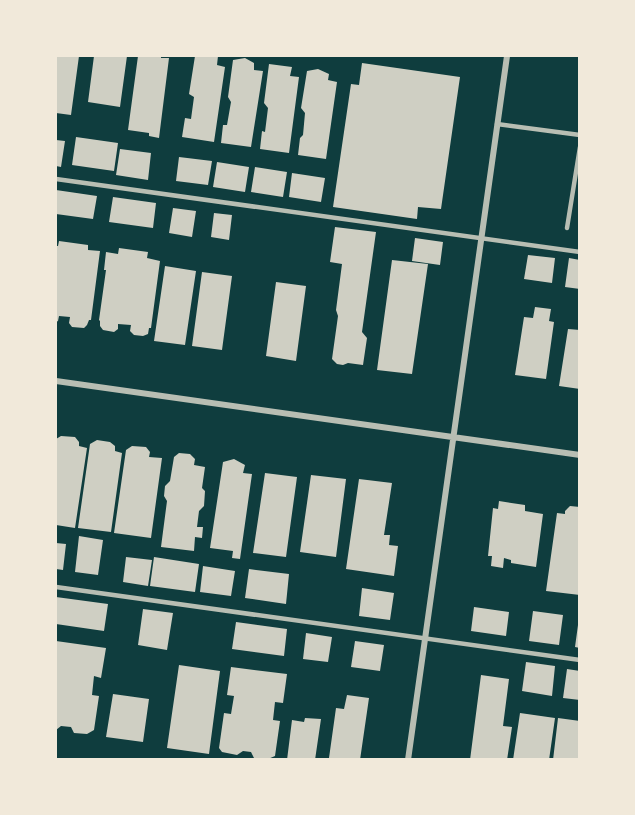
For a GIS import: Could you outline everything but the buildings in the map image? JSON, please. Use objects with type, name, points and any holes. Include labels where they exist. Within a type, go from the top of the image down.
[{"type":"street","points":[[408,759],[507,56]]},
{"type":"street","points":[[56,381],[579,455]]},
{"type":"lane","points":[[497,124],[579,135]]},
{"type":"lane","points":[[567,228],[579,147]]},
{"type":"lane","points":[[56,179],[579,252]]},
{"type":"lane","points":[[56,587],[579,660]]}]
